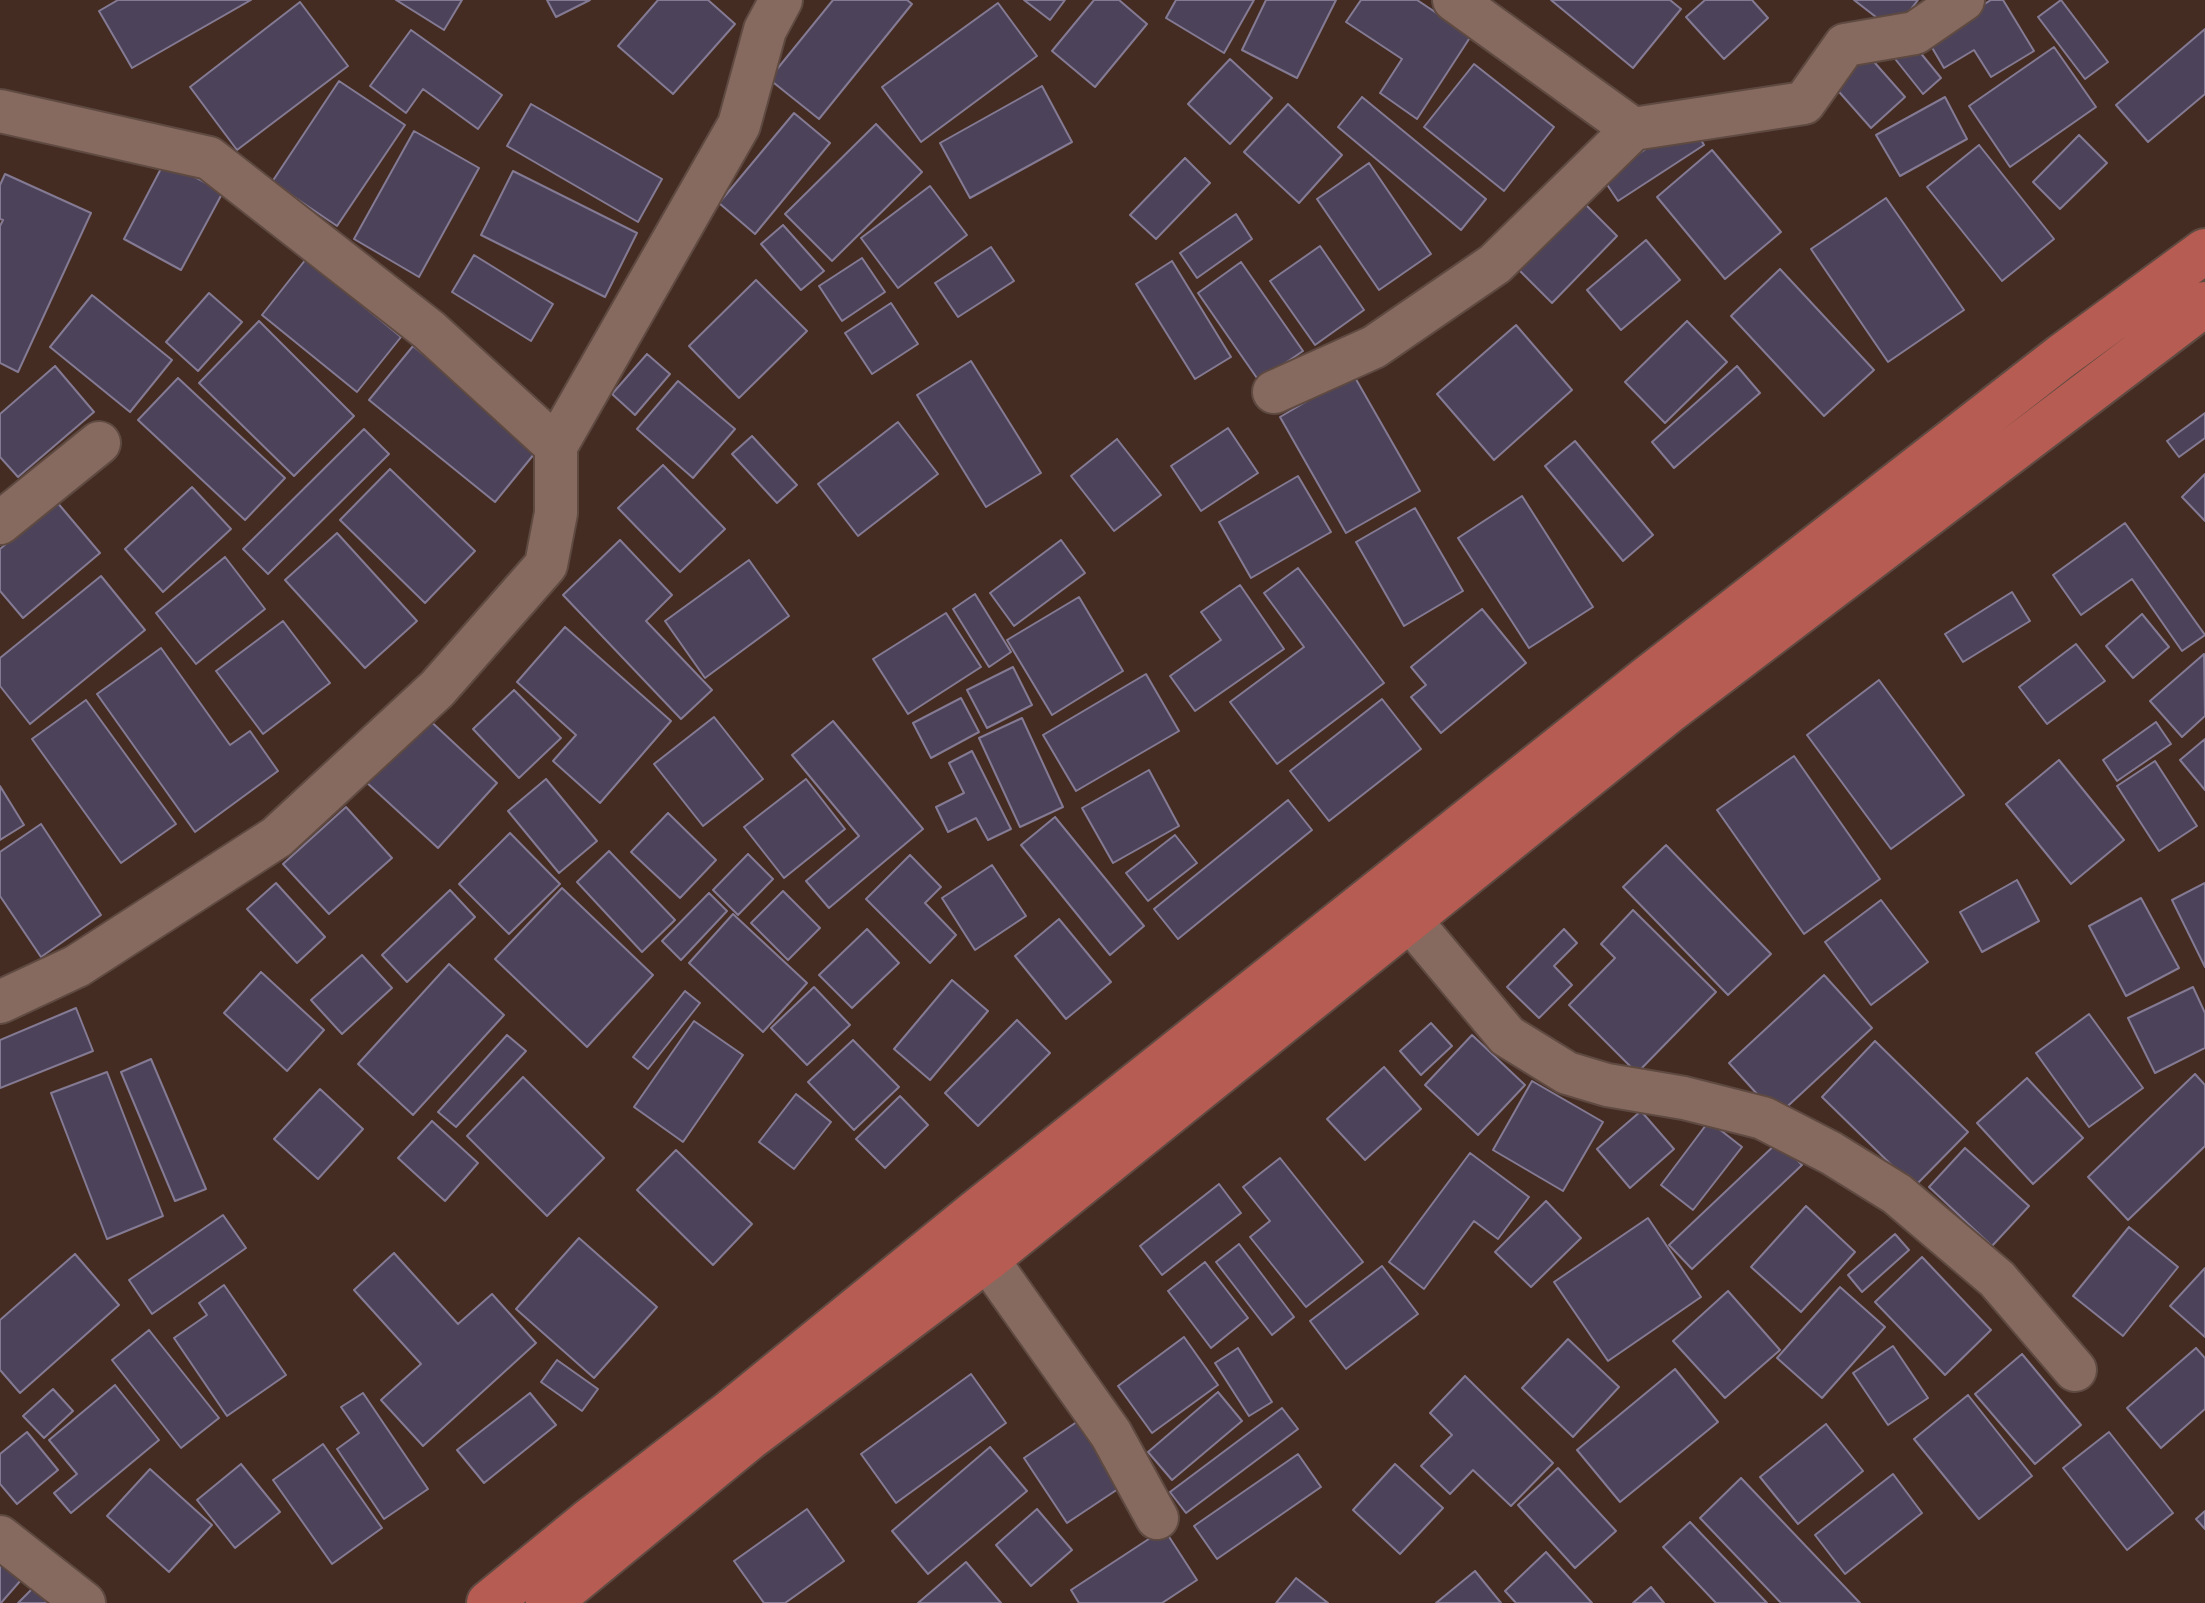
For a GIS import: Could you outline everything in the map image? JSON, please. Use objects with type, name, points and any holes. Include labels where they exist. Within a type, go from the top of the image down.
[{"type":"main road","points":[[489,1603],[1635,688],[2062,356],[2205,251]]},
{"type":"main road","points":[[548,1603],[749,1438],[987,1259],[1666,713],[2205,304]]},
{"type":"street","points":[[0,1002],[77,966],[277,837],[437,689],[546,565],[556,513],[556,446],[739,125],[765,30],[781,0]]},
{"type":"street","points":[[1454,0],[1633,129]]},
{"type":"street","points":[[1274,392],[1374,347],[1495,264],[1633,129],[1804,103],[1845,45],[1915,33],[1963,0]]},
{"type":"street","points":[[0,111],[209,158],[429,330],[556,446]]},
{"type":"street","points":[[0,523],[99,443]]},
{"type":"street","points":[[1409,919],[1507,1036],[1567,1073],[1607,1085],[1684,1098],[1763,1118],[1831,1153],[1897,1194],[1997,1279],[2075,1370]]},
{"type":"street","points":[[987,1259],[1111,1434],[1157,1518]]},
{"type":"street","points":[[0,1537],[84,1603]]},
{"type":"building","points":[[118,0],[251,0],[132,68],[99,11]]},
{"type":"building","points":[[396,0],[462,0],[444,30]]},
{"type":"building","points":[[547,0],[590,0],[556,17]]},
{"type":"building","points":[[658,0],[708,0],[735,24],[673,94],[618,46]]},
{"type":"building","points":[[833,0],[907,0],[912,4],[819,119],[769,79]]},
{"type":"building","points":[[1024,0],[1065,0],[1050,20]]},
{"type":"building","points":[[1094,0],[1119,0],[1147,24],[1095,87],[1052,51]]},
{"type":"building","points":[[1176,0],[1254,0],[1224,53],[1166,18]]},
{"type":"building","points":[[1266,0],[1336,0],[1297,78],[1242,50]]},
{"type":"building","points":[[1361,0],[1417,0],[1471,36],[1417,119],[1380,93],[1402,59],[1346,22]]},
{"type":"building","points":[[1551,0],[1670,0],[1681,9],[1633,68]]},
{"type":"building","points":[[1705,0],[1752,0],[1768,18],[1724,59],[1686,17]]},
{"type":"building","points":[[1854,0],[1918,0],[1894,31]]},
{"type":"building","points":[[1991,0],[2003,0],[2034,51],[1991,77],[1974,50],[1944,68],[1927,39]]},
{"type":"building","points":[[2061,0],[2108,62],[2085,79],[2038,17]]},
{"type":"building","points":[[300,2],[348,66],[237,150],[190,87]]},
{"type":"building","points":[[998,3],[1037,56],[921,142],[882,87]]},
{"type":"building","points":[[2205,29],[2205,94],[2148,142],[2116,105]]},
{"type":"building","points":[[411,30],[502,95],[478,129],[423,89],[406,113],[370,86]]},
{"type":"building","points":[[1910,40],[1941,78],[1923,94],[1892,55]]},
{"type":"building","points":[[2054,47],[2096,107],[2010,167],[1969,106]]},
{"type":"building","points":[[1867,54],[1905,97],[1871,128],[1833,85]]},
{"type":"building","points":[[1230,59],[1272,98],[1230,144],[1188,104]]},
{"type":"building","points":[[1474,64],[1554,127],[1504,191],[1424,127]]},
{"type":"building","points":[[339,81],[405,125],[337,226],[272,182]]},
{"type":"building","points":[[1042,86],[1072,142],[970,198],[940,143]]},
{"type":"building","points":[[1362,97],[1486,199],[1461,230],[1338,127]]},
{"type":"building","points":[[1945,97],[1967,139],[1900,176],[1876,135]]},
{"type":"building","points":[[531,104],[662,179],[638,222],[507,146]]},
{"type":"building","points":[[1288,104],[1342,155],[1299,203],[1244,152]]},
{"type":"building","points":[[794,113],[830,143],[755,234],[719,203]]},
{"type":"building","points":[[1690,121],[1704,145],[1618,201],[1602,177]]},
{"type":"building","points":[[876,124],[922,172],[832,261],[785,214]]},
{"type":"building","points":[[414,131],[479,168],[419,277],[354,239]]},
{"type":"building","points":[[2079,135],[2107,163],[2060,209],[2033,182]]},
{"type":"building","points":[[1979,145],[2054,239],[2002,281],[1927,187]]},
{"type":"building","points":[[1712,150],[1781,232],[1725,279],[1657,197]]},
{"type":"building","points":[[1185,158],[1210,183],[1156,239],[1130,215]]},
{"type":"building","points":[[165,161],[223,192],[181,270],[124,239]]},
{"type":"building","points":[[1369,163],[1431,254],[1379,290],[1317,199]]},
{"type":"building","points":[[513,171],[637,233],[605,297],[481,235]]},
{"type":"building","points":[[5,174],[91,213],[18,372],[0,363],[0,226],[3,220],[0,219],[0,185]]},
{"type":"building","points":[[930,186],[967,235],[898,288],[861,238]]},
{"type":"building","points":[[1886,198],[1964,310],[1888,362],[1811,249]]},
{"type":"building","points":[[1582,201],[1617,236],[1552,303],[1517,268]]},
{"type":"building","points":[[1236,214],[1252,239],[1197,278],[1180,253]]},
{"type":"building","points":[[783,225],[824,271],[801,290],[761,244]]},
{"type":"building","points":[[1646,240],[1680,280],[1621,330],[1587,290]]},
{"type":"building","points":[[1320,246],[1364,310],[1315,345],[1270,281]]},
{"type":"building","points":[[991,247],[1014,281],[958,317],[935,283]]},
{"type":"building","points":[[474,255],[553,304],[531,341],[452,292]]},
{"type":"building","points":[[862,258],[885,292],[842,321],[819,286]]},
{"type":"building","points":[[306,259],[401,337],[357,392],[262,315]]},
{"type":"building","points":[[1172,261],[1231,357],[1195,379],[1136,284]]},
{"type":"building","points":[[1241,262],[1303,351],[1259,381],[1198,293]]},
{"type":"building","points":[[1780,269],[1874,370],[1824,416],[1731,316]]},
{"type":"building","points":[[756,280],[807,331],[739,398],[689,346]]},
{"type":"building","points":[[209,293],[242,322],[198,371],[166,342]]},
{"type":"building","points":[[92,295],[172,360],[130,412],[50,347]]},
{"type":"building","points":[[891,303],[918,344],[872,374],[845,333]]},
{"type":"building","points":[[259,321],[354,416],[294,476],[199,383]]},
{"type":"building","points":[[1687,321],[1727,362],[1665,423],[1625,382]]},
{"type":"building","points":[[1516,325],[1572,390],[1494,460],[1437,394]]},
{"type":"building","points":[[413,346],[539,448],[495,502],[369,400]]},
{"type":"building","points":[[647,354],[670,374],[635,415],[612,394]]},
{"type":"building","points":[[971,361],[1041,473],[986,507],[917,395]]},
{"type":"building","points":[[55,366],[94,412],[18,477],[0,457],[0,414]]},
{"type":"building","points":[[1737,366],[1760,393],[1674,468],[1652,442]]},
{"type":"building","points":[[1353,374],[1420,491],[1346,533],[1280,417]]},
{"type":"building","points":[[178,378],[285,478],[245,520],[138,420]]},
{"type":"building","points":[[678,381],[735,429],[693,478],[637,429]]},
{"type":"building","points":[[2205,413],[2205,438],[2179,457],[2167,441]]},
{"type":"building","points":[[898,422],[938,474],[858,536],[818,484]]},
{"type":"building","points":[[1228,428],[1258,473],[1201,511],[1171,466]]},
{"type":"building","points":[[364,429],[389,454],[268,574],[243,549]]},
{"type":"building","points":[[752,436],[797,485],[777,503],[732,454]]},
{"type":"building","points":[[1117,439],[1161,495],[1114,531],[1071,476]]},
{"type":"building","points":[[1575,441],[1653,535],[1623,561],[1545,466]]},
{"type":"building","points":[[663,465],[725,529],[680,572],[618,508]]},
{"type":"building","points":[[390,469],[475,551],[425,603],[340,520]]},
{"type":"building","points":[[2205,474],[2205,521],[2182,497]]},
{"type":"building","points":[[1298,476],[1331,532],[1251,578],[1219,522]]},
{"type":"building","points":[[192,487],[231,529],[163,592],[125,549]]},
{"type":"building","points":[[1522,496],[1593,607],[1529,648],[1458,538]]},
{"type":"building","points":[[56,501],[100,553],[23,618],[0,591],[0,549]]},
{"type":"building","points":[[1415,508],[1463,591],[1404,626],[1356,542]]},
{"type":"building","points":[[2125,523],[2205,635],[2182,651],[2132,579],[2081,615],[2053,575]]},
{"type":"building","points":[[337,533],[417,621],[365,668],[285,580]]},
{"type":"building","points":[[620,540],[672,595],[646,621],[712,690],[681,719],[563,595]]},
{"type":"building","points":[[1061,540],[1085,573],[1014,626],[990,593]]},
{"type":"building","points":[[225,557],[265,609],[196,664],[156,613]]},
{"type":"building","points":[[749,560],[789,616],[705,678],[665,621]]},
{"type":"building","points":[[1298,568],[1384,683],[1277,764],[1230,702],[1304,647],[1264,593]]},
{"type":"building","points":[[101,576],[145,630],[30,724],[0,686],[0,658]]},
{"type":"building","points":[[1240,585],[1284,649],[1195,711],[1170,676],[1221,640],[1201,612]]},
{"type":"building","points":[[2012,592],[2030,621],[1963,662],[1945,634]]},
{"type":"building","points":[[975,594],[1011,652],[989,667],[953,609]]},
{"type":"building","points":[[1079,597],[1123,671],[1052,715],[1007,640]]},
{"type":"building","points":[[1482,609],[1526,663],[1441,733],[1411,697],[1426,685],[1411,667]]},
{"type":"building","points":[[946,613],[981,667],[908,714],[873,659]]},
{"type":"building","points":[[2142,614],[2169,647],[2133,678],[2106,646]]},
{"type":"building","points":[[283,621],[330,683],[263,734],[216,671]]},
{"type":"building","points":[[565,627],[671,721],[600,803],[553,761],[576,735],[517,682]]},
{"type":"building","points":[[2076,644],[2105,681],[2047,724],[2019,687]]},
{"type":"building","points":[[161,648],[230,745],[250,731],[278,771],[195,832],[97,694]]},
{"type":"building","points":[[2204,654],[2205,716],[2182,737],[2150,701]]},
{"type":"building","points":[[1013,667],[1032,705],[987,728],[967,690]]},
{"type":"building","points":[[1146,674],[1179,731],[1076,791],[1043,735]]},
{"type":"building","points":[[1879,680],[1964,795],[1891,849],[1807,735]]},
{"type":"building","points":[[514,690],[561,738],[519,778],[473,729]]},
{"type":"building","points":[[961,698],[979,732],[931,758],[913,723]]},
{"type":"building","points":[[1382,699],[1421,749],[1329,821],[1290,771]]},
{"type":"building","points":[[86,700],[176,824],[121,863],[32,739]]},
{"type":"building","points":[[425,716],[497,783],[438,848],[365,781]]},
{"type":"building","points":[[714,717],[763,779],[703,826],[654,764]]},
{"type":"building","points":[[1022,718],[1063,807],[1020,827],[979,738]]},
{"type":"building","points":[[833,721],[923,829],[829,908],[806,881],[859,836],[792,755]]},
{"type":"building","points":[[2156,722],[2171,744],[2117,781],[2103,760]]},
{"type":"building","points":[[2205,739],[2205,790],[2180,760]]},
{"type":"building","points":[[972,751],[1011,829],[988,840],[976,818],[948,832],[936,807],[964,793],[949,763]]},
{"type":"building","points":[[1794,756],[1880,879],[1804,934],[1717,810]]},
{"type":"building","points":[[2059,760],[2124,840],[2071,884],[2006,804]]},
{"type":"building","points":[[2155,761],[2197,826],[2159,851],[2117,786]]},
{"type":"building","points":[[1149,770],[1179,826],[1113,863],[1082,808]]},
{"type":"building","points":[[546,779],[597,841],[559,873],[508,811]]},
{"type":"building","points":[[806,779],[845,829],[784,878],[744,827]]},
{"type":"building","points":[[0,786],[24,825],[0,840]]},
{"type":"building","points":[[1288,800],[1312,830],[1178,939],[1154,909]]},
{"type":"building","points":[[346,807],[392,858],[329,914],[283,864]]},
{"type":"building","points":[[668,813],[716,860],[680,898],[631,852]]},
{"type":"building","points":[[1055,817],[1144,926],[1110,955],[1021,845]]},
{"type":"building","points":[[41,824],[101,915],[41,957],[0,896],[0,852]]},
{"type":"building","points":[[510,833],[560,884],[509,934],[459,884]]},
{"type":"building","points":[[1175,835],[1197,863],[1148,901],[1126,873]]},
{"type":"building","points":[[1666,845],[1771,954],[1728,995],[1623,887]]},
{"type":"building","points":[[609,851],[675,920],[642,952],[577,882]]},
{"type":"building","points":[[748,854],[773,879],[738,915],[713,890]]},
{"type":"building","points":[[910,855],[941,887],[925,903],[956,935],[930,963],[866,899]]},
{"type":"building","points":[[992,865],[1026,916],[975,950],[942,898]]},
{"type":"building","points":[[2017,880],[2039,921],[1982,952],[1960,912]]},
{"type":"building","points":[[276,883],[325,937],[297,963],[247,909]]},
{"type":"building","points":[[2205,883],[2205,967],[2172,900]]},
{"type":"building","points":[[562,888],[653,975],[587,1047],[495,959]]},
{"type":"building","points":[[450,890],[475,917],[407,982],[382,955]]},
{"type":"building","points":[[783,891],[820,928],[788,960],[751,923]]},
{"type":"building","points":[[709,893],[727,911],[681,960],[662,941]]},
{"type":"building","points":[[2141,898],[2179,968],[2126,996],[2089,926]]},
{"type":"building","points":[[1881,900],[1928,962],[1871,1005],[1825,942]]},
{"type":"building","points":[[1633,910],[1716,992],[1637,1073],[1569,1005],[1615,958],[1601,944]]},
{"type":"building","points":[[733,914],[807,983],[763,1032],[689,963]]},
{"type":"building","points":[[1059,919],[1111,982],[1066,1019],[1015,956]]},
{"type":"building","points":[[867,929],[899,963],[852,1008],[819,975]]},
{"type":"building","points":[[1564,929],[1577,943],[1554,966],[1572,985],[1539,1018],[1507,987]]},
{"type":"building","points":[[362,955],[392,988],[342,1034],[311,1000]]},
{"type":"building","points":[[449,964],[504,1015],[413,1115],[358,1064]]},
{"type":"building","points":[[261,972],[324,1030],[287,1071],[224,1013]]},
{"type":"building","points":[[1824,975],[1872,1028],[1777,1116],[1729,1063]]},
{"type":"building","points":[[952,980],[988,1011],[930,1080],[894,1049]]},
{"type":"building","points":[[814,987],[850,1025],[807,1065],[771,1028]]},
{"type":"building","points":[[2193,987],[2205,1013],[2205,1048],[2155,1073],[2128,1018]]},
{"type":"building","points":[[685,991],[700,1003],[648,1069],[633,1057]]},
{"type":"building","points":[[76,1008],[93,1051],[0,1088],[0,1040]]},
{"type":"building","points":[[2089,1014],[2143,1088],[2089,1127],[2036,1053]]},
{"type":"building","points":[[1017,1020],[1050,1053],[978,1126],[945,1093]]},
{"type":"building","points":[[694,1021],[743,1055],[683,1142],[634,1107]]},
{"type":"building","points":[[1431,1023],[1452,1046],[1421,1075],[1400,1051]]},
{"type":"building","points":[[507,1035],[526,1051],[456,1127],[438,1112]]},
{"type":"building","points":[[1472,1035],[1525,1085],[1478,1135],[1425,1085]]},
{"type":"building","points":[[853,1040],[899,1087],[854,1130],[808,1082]]},
{"type":"building","points":[[1875,1041],[1968,1132],[1914,1187],[1822,1097]]},
{"type":"building","points":[[151,1059],[206,1189],[175,1201],[121,1072]]},
{"type":"building","points":[[1384,1067],[1421,1109],[1365,1160],[1327,1119]]},
{"type":"building","points":[[107,1072],[163,1216],[107,1239],[51,1093]]},
{"type":"building","points":[[2195,1074],[2205,1085],[2205,1146],[2128,1220],[2088,1177]]},
{"type":"building","points":[[523,1077],[604,1158],[547,1216],[467,1136]]},
{"type":"building","points":[[2027,1078],[2083,1138],[2033,1184],[1977,1123]]},
{"type":"building","points":[[1532,1081],[1603,1122],[1563,1191],[1493,1150]]},
{"type":"building","points":[[320,1089],[363,1129],[318,1179],[274,1139]]},
{"type":"building","points":[[796,1094],[831,1122],[794,1169],[759,1142]]},
{"type":"building","points":[[900,1096],[928,1125],[885,1168],[856,1139]]},
{"type":"building","points":[[1641,1111],[1674,1149],[1630,1188],[1597,1149]]},
{"type":"building","points":[[432,1121],[478,1163],[445,1201],[398,1158]]},
{"type":"building","points":[[1709,1121],[1742,1147],[1693,1210],[1661,1185]]},
{"type":"building","points":[[1779,1141],[1802,1165],[1692,1269],[1669,1245]]},
{"type":"building","points":[[1965,1148],[2029,1206],[1992,1246],[1929,1187]]},
{"type":"building","points":[[676,1150],[752,1224],[713,1265],[637,1190]]},
{"type":"building","points":[[1470,1153],[1529,1197],[1498,1239],[1474,1221],[1424,1289],[1389,1262]]},
{"type":"building","points":[[1280,1158],[1363,1262],[1306,1307],[1250,1237],[1270,1221],[1243,1187]]},
{"type":"building","points":[[1219,1184],[1241,1213],[1162,1275],[1140,1246]]},
{"type":"building","points":[[1546,1201],[1581,1238],[1531,1287],[1495,1252]]},
{"type":"building","points":[[1806,1206],[1855,1252],[1801,1312],[1751,1267]]},
{"type":"building","points":[[223,1215],[246,1248],[152,1314],[129,1280]]},
{"type":"building","points":[[1648,1218],[1701,1297],[1608,1361],[1554,1282]]},
{"type":"building","points":[[2129,1227],[2178,1267],[2123,1336],[2073,1296]]},
{"type":"building","points":[[1895,1234],[1909,1250],[1862,1292],[1848,1275]]},
{"type":"building","points":[[579,1238],[657,1307],[594,1378],[516,1309]]},
{"type":"building","points":[[1239,1244],[1294,1317],[1272,1335],[1216,1262]]},
{"type":"building","points":[[394,1253],[458,1324],[492,1294],[536,1343],[423,1446],[381,1400],[421,1364],[354,1290]]},
{"type":"building","points":[[75,1254],[119,1305],[20,1393],[0,1370],[0,1320]]},
{"type":"building","points":[[1922,1257],[1991,1330],[1945,1375],[1875,1302]]},
{"type":"building","points":[[1205,1262],[1248,1318],[1211,1348],[1168,1291]]},
{"type":"building","points":[[1382,1266],[1418,1314],[1346,1369],[1310,1321]]},
{"type":"building","points":[[2205,1268],[2205,1337],[2170,1306]]},
{"type":"building","points":[[224,1285],[286,1375],[227,1416],[174,1338],[207,1315],[199,1303]]},
{"type":"building","points":[[1840,1287],[1885,1327],[1822,1398],[1777,1358]]},
{"type":"building","points":[[1728,1291],[1780,1350],[1725,1398],[1673,1341]]},
{"type":"building","points":[[149,1330],[219,1418],[181,1448],[112,1360]]},
{"type":"building","points":[[1184,1337],[1218,1385],[1152,1433],[1118,1386]]},
{"type":"building","points":[[1568,1339],[1619,1387],[1573,1437],[1522,1388]]},
{"type":"building","points":[[1893,1346],[1928,1398],[1888,1425],[1853,1373]]},
{"type":"building","points":[[1238,1348],[1272,1402],[1249,1416],[1215,1363]]},
{"type":"building","points":[[2196,1348],[2205,1358],[2205,1409],[2161,1448],[2127,1408]]},
{"type":"building","points":[[2022,1354],[2081,1425],[2035,1464],[1975,1394]]},
{"type":"building","points":[[557,1360],[598,1389],[582,1411],[541,1382]]},
{"type":"building","points":[[1675,1369],[1718,1422],[1620,1502],[1577,1450]]},
{"type":"building","points":[[971,1374],[1006,1423],[896,1503],[861,1454]]},
{"type":"building","points":[[1465,1376],[1553,1463],[1511,1506],[1473,1470],[1450,1494],[1421,1466],[1452,1435],[1430,1413]]},
{"type":"building","points":[[115,1385],[159,1440],[71,1513],[54,1493],[77,1474],[49,1440]]},
{"type":"building","points":[[53,1389],[73,1411],[44,1438],[23,1416]]},
{"type":"building","points":[[1218,1392],[1242,1421],[1172,1480],[1148,1452]]},
{"type":"building","points":[[363,1393],[428,1489],[384,1519],[337,1449],[359,1433],[341,1407]]},
{"type":"building","points":[[530,1393],[556,1425],[484,1483],[457,1450]]},
{"type":"building","points":[[1968,1395],[2032,1476],[1979,1519],[1914,1439]]},
{"type":"building","points":[[1282,1408],[1298,1429],[1186,1513],[1170,1492]]},
{"type":"building","points":[[1084,1417],[1127,1483],[1067,1523],[1024,1458]]},
{"type":"building","points":[[1826,1424],[1863,1471],[1798,1524],[1760,1477]]},
{"type":"building","points":[[27,1432],[58,1470],[17,1504],[0,1484],[0,1454]]},
{"type":"building","points":[[2109,1432],[2173,1513],[2127,1550],[2063,1468]]},
{"type":"building","points":[[323,1444],[382,1528],[332,1564],[273,1480]]},
{"type":"building","points":[[990,1447],[1027,1491],[928,1574],[892,1531]]},
{"type":"building","points":[[1298,1454],[1321,1487],[1217,1559],[1194,1526]]},
{"type":"building","points":[[241,1464],[280,1512],[235,1548],[197,1500]]},
{"type":"building","points":[[1395,1464],[1443,1508],[1400,1554],[1353,1510]]},
{"type":"building","points":[[1558,1468],[1616,1531],[1575,1568],[1518,1505]]},
{"type":"building","points":[[150,1469],[212,1525],[169,1572],[107,1516]]},
{"type":"building","points":[[1893,1474],[1922,1513],[1845,1574],[1815,1535]]},
{"type":"building","points":[[1741,1478],[1860,1603],[1781,1603],[1700,1518]]},
{"type":"building","points":[[807,1509],[844,1561],[785,1603],[764,1603],[734,1561]]},
{"type":"building","points":[[1037,1509],[1072,1550],[1031,1586],[996,1545]]},
{"type":"building","points":[[2205,1511],[2205,1529],[2196,1519]]},
{"type":"building","points":[[1690,1522],[1767,1603],[1716,1603],[1663,1547]]},
{"type":"building","points":[[1164,1529],[1197,1580],[1162,1603],[1079,1603],[1071,1590]]},
{"type":"building","points":[[1546,1552],[1592,1603],[1516,1603],[1505,1591]]},
{"type":"building","points":[[0,1562],[21,1580],[1,1603],[0,1603]]},
{"type":"building","points":[[966,1562],[1001,1603],[918,1603]]},
{"type":"building","points":[[1475,1571],[1501,1603],[1436,1603]]},
{"type":"building","points":[[1296,1578],[1328,1603],[1276,1603]]},
{"type":"building","points":[[39,1582],[60,1603],[18,1603]]},
{"type":"building","points":[[1651,1587],[1664,1603],[1633,1603]]}]
